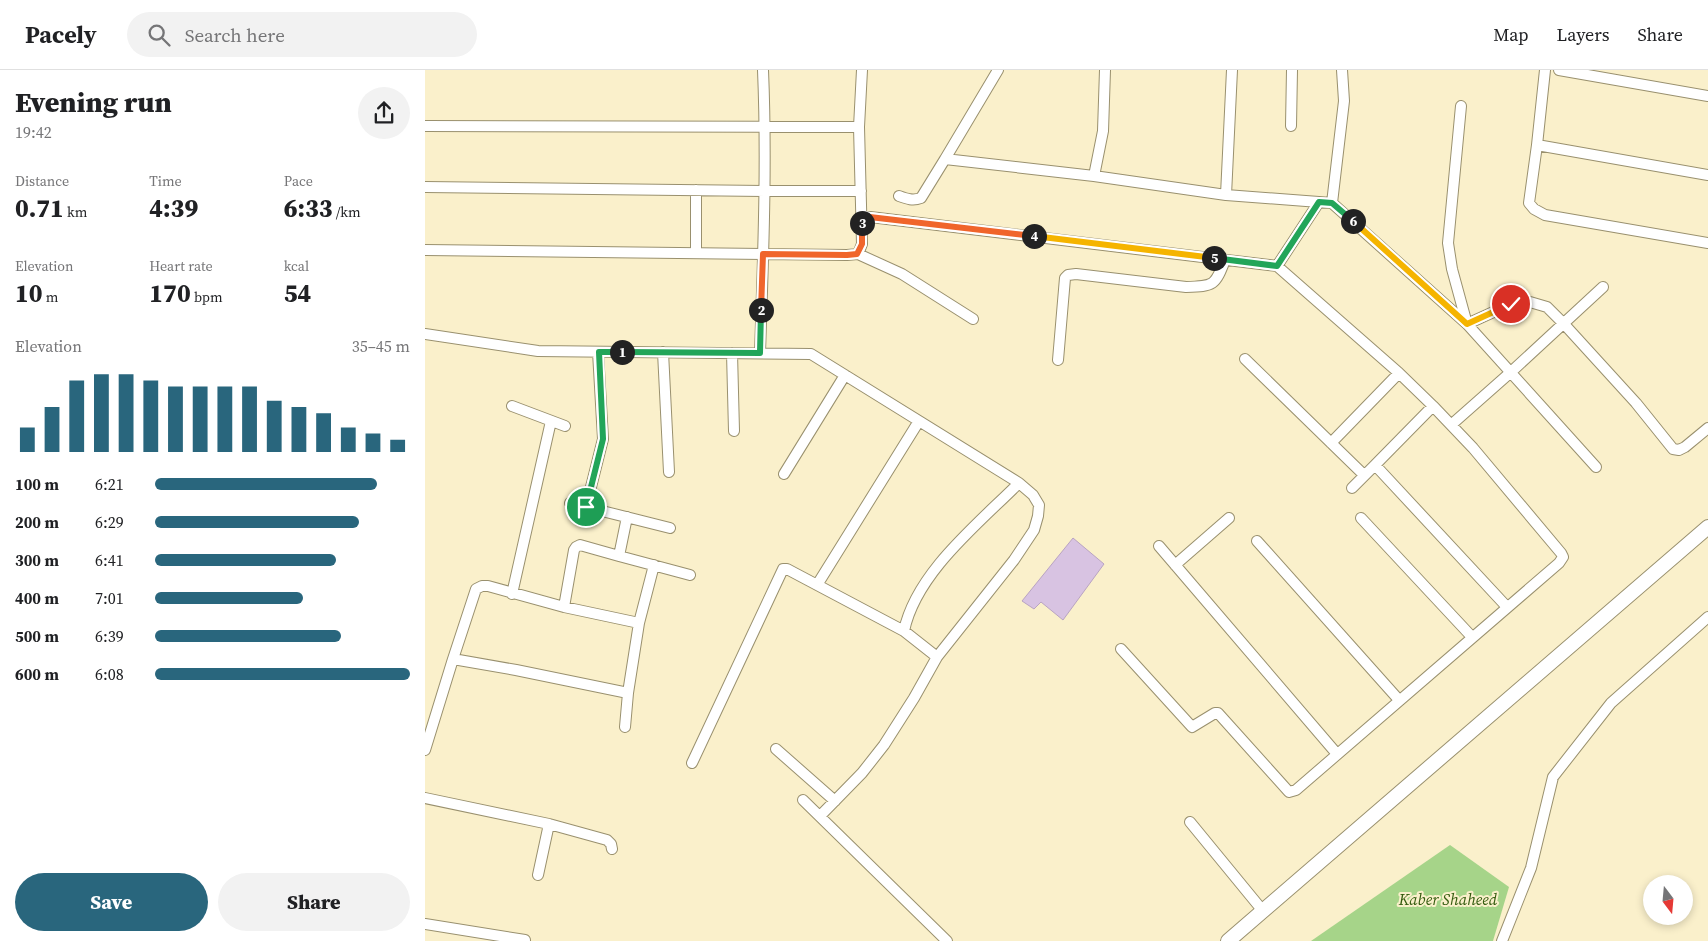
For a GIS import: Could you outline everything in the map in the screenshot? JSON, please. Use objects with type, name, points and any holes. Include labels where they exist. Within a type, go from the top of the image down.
[{"type":"street","points":[[760,353],[766,127],[763,70]]},
{"type":"street","points":[[857,254],[862,244],[859,127],[862,70]]},
{"type":"street","points":[[899,196],[915,200],[921,198],[998,70]]},
{"type":"street","points":[[1094,176],[1103,131],[1105,70]]},
{"type":"street","points":[[1226,195],[1232,70]]},
{"type":"street","points":[[1291,126],[1292,70]]},
{"type":"street","points":[[1332,203],[1344,101],[1342,70]]},
{"type":"street","points":[[1545,70],[1529,202],[1534,209],[1545,215],[1708,243]]},
{"type":"street","points":[[1559,70],[1708,96]]},
{"type":"street","points":[[1461,106],[1448,243],[1452,269],[1467,324]]},
{"type":"street","points":[[425,126],[859,127]]},
{"type":"street","points":[[1537,145],[1708,175]]},
{"type":"street","points":[[945,159],[1094,176],[1226,195],[1332,203],[1467,324],[1596,467]]},
{"type":"street","points":[[425,187],[861,191]]},
{"type":"street","points":[[696,190],[696,253]]},
{"type":"street","points":[[1277,266],[1319,202]]},
{"type":"street","points":[[861,216],[1277,266],[1399,373],[1433,406],[1473,448],[1561,553],[1563,558],[1296,790],[1289,792],[1218,713],[1192,727],[1121,649]]},
{"type":"street","points":[[425,250],[857,254],[902,274],[973,319]]},
{"type":"street","points":[[1058,360],[1065,278],[1068,275],[1076,274],[1185,287],[1203,286],[1211,285],[1218,278],[1225,260]]},
{"type":"street","points":[[1451,425],[1603,287]]},
{"type":"street","points":[[1467,324],[1511,304],[1530,302],[1547,307],[1636,403],[1673,449],[1679,450],[1685,447],[1708,428]]},
{"type":"street","points":[[425,334],[538,351],[811,354],[1019,483],[1033,495],[1039,505],[1034,530],[1014,560],[937,657],[884,745],[862,773],[820,816]]},
{"type":"street","points":[[586,507],[603,439],[599,352]]},
{"type":"street","points":[[663,352],[669,472]]},
{"type":"street","points":[[732,353],[734,431]]},
{"type":"street","points":[[1245,359],[1364,476]]},
{"type":"street","points":[[1331,443],[1399,373]]},
{"type":"street","points":[[784,474],[845,375]]},
{"type":"street","points":[[512,406],[565,426]]},
{"type":"street","points":[[1352,488],[1433,406]]},
{"type":"street","points":[[512,594],[551,420]]},
{"type":"street","points":[[817,585],[919,421]]},
{"type":"street","points":[[1375,465],[1507,607]]},
{"type":"street","points":[[904,631],[911,608],[923,585],[940,563],[1019,483]]},
{"type":"street","points":[[570,503],[669,528]]},
{"type":"street","points":[[619,556],[627,517]]},
{"type":"street","points":[[1175,565],[1229,518]]},
{"type":"street","points":[[1361,518],[1472,637]]},
{"type":"street","points":[[1228,941],[1708,527]]},
{"type":"street","points":[[1257,541],[1399,700]]},
{"type":"street","points":[[564,607],[576,547],[580,546],[690,575]]},
{"type":"street","points":[[1159,546],[1337,754]]},
{"type":"street","points":[[625,727],[639,623],[654,565]]},
{"type":"street","points":[[692,763],[783,570],[787,569],[904,631],[937,657]]},
{"type":"street","points":[[425,750],[476,589],[481,586],[488,586],[564,607],[639,623]]},
{"type":"street","points":[[1502,941],[1531,868],[1553,777],[1611,703],[1708,617]]},
{"type":"street","points":[[453,659],[628,694]]},
{"type":"street","points":[[776,749],[835,800]]},
{"type":"street","points":[[425,798],[549,824],[607,840],[611,844],[612,849]]},
{"type":"street","points":[[803,800],[947,941]]},
{"type":"street","points":[[1190,822],[1263,911]]},
{"type":"street","points":[[538,875],[549,824]]},
{"type":"street","points":[[425,924],[525,940]]},
{"type":"green space","name":"Kaber Shaheed","points":[[1450,845],[1509,887],[1493,941],[1311,941]]},
{"type":"building","points":[[1073,538],[1104,564],[1063,620],[1041,602],[1034,609],[1022,601]]},
{"type":"route","points":[[586,507],[603,439],[599,352],[760,353],[763,254],[857,254],[862,244],[861,216],[1277,266],[1319,202],[1332,203],[1467,324],[1511,304]]}]
